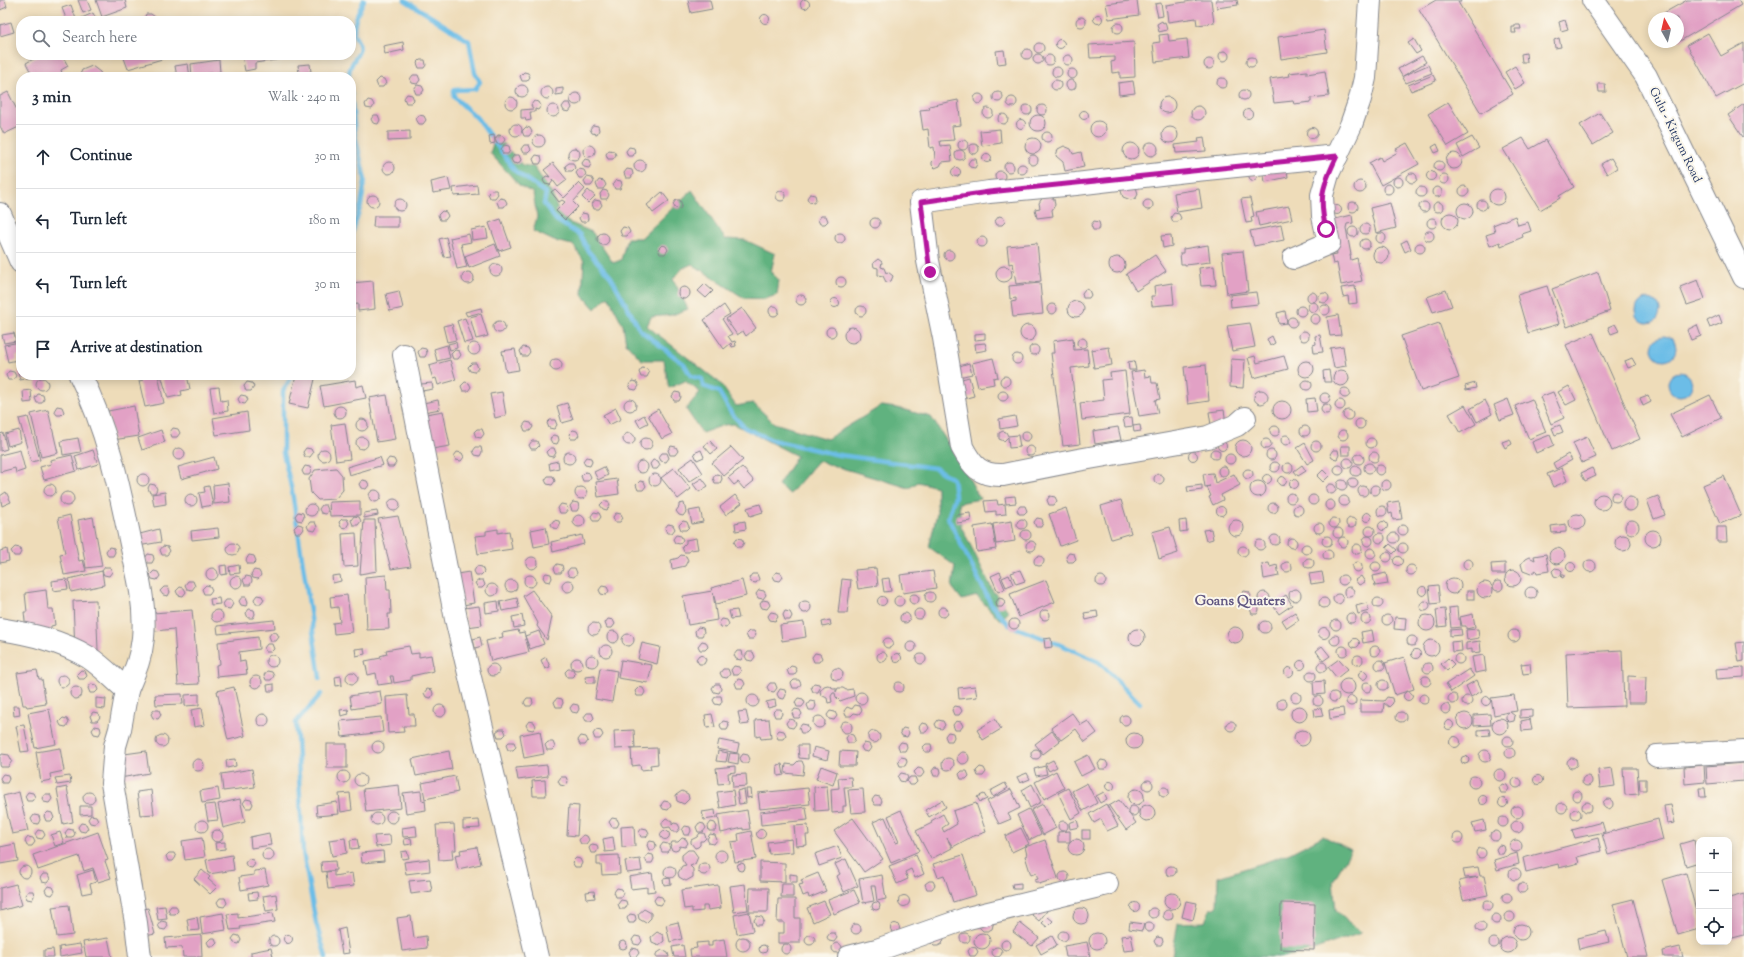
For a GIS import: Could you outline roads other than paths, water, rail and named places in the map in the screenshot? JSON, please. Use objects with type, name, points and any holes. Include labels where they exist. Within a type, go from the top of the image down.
[{"type":"street","points":[[1294,258],[1329,243],[1323,216],[1322,195],[1328,174],[1351,125],[1362,92],[1365,78],[1370,0]]},
{"type":"street","name":"Gulu - Kitgum Road","points":[[1593,0],[1646,76],[1744,277]]},
{"type":"street","points":[[1245,418],[1236,425],[1208,437],[1003,475],[991,476],[980,471],[969,460],[962,447],[944,338],[928,261],[921,202],[989,192],[1069,185],[1186,171],[1337,156]]},
{"type":"street","points":[[0,214],[16,251]]},
{"type":"street","points":[[404,355],[456,619],[537,957]]},
{"type":"street","points":[[82,380],[98,416],[117,475],[142,602],[143,636],[139,662],[127,690],[120,729],[115,746],[112,783],[136,923],[140,957]]},
{"type":"street","points":[[0,629],[26,633],[54,640],[89,658],[127,690]]},
{"type":"street","points":[[1657,756],[1744,751]]},
{"type":"street","points":[[849,957],[878,950],[968,918],[1107,884]]},
{"type":"water","points":[[1648,299],[1653,300],[1659,306],[1659,316],[1653,322],[1648,323],[1643,322],[1637,316],[1636,311],[1637,306],[1643,300]]},
{"type":"water","points":[[1664,336],[1669,337],[1675,343],[1675,353],[1669,359],[1664,360],[1659,359],[1653,353],[1652,348],[1653,343],[1659,337]]},
{"type":"water","points":[[1680,372],[1685,373],[1691,379],[1691,389],[1685,395],[1680,396],[1675,395],[1669,389],[1668,384],[1669,379],[1675,373]]},
{"type":"waterway","points":[[356,19],[364,0]]},
{"type":"waterway","points":[[405,0],[469,41],[475,73],[480,82],[475,89],[454,90],[454,97],[477,118],[515,171],[546,193],[544,204],[556,220],[580,235],[588,251],[611,277],[640,330],[684,364],[691,376],[702,379],[703,386],[719,392],[731,413],[745,428],[772,440],[839,455],[935,468],[953,479],[955,496],[948,518],[991,604],[1009,625],[1066,647],[1099,662],[1140,703]]},
{"type":"waterway","points":[[356,37],[360,48],[356,57]]},
{"type":"waterway","points":[[349,72],[354,60]]},
{"type":"waterway","points":[[356,140],[365,180],[361,205],[356,220]]},
{"type":"waterway","points":[[289,380],[283,391],[283,453],[292,491],[320,678]]},
{"type":"waterway","points":[[321,694],[296,722],[303,852],[316,923],[326,957]]},
{"type":"district","name":"Goans Quaters","points":[[1240,602]]}]
